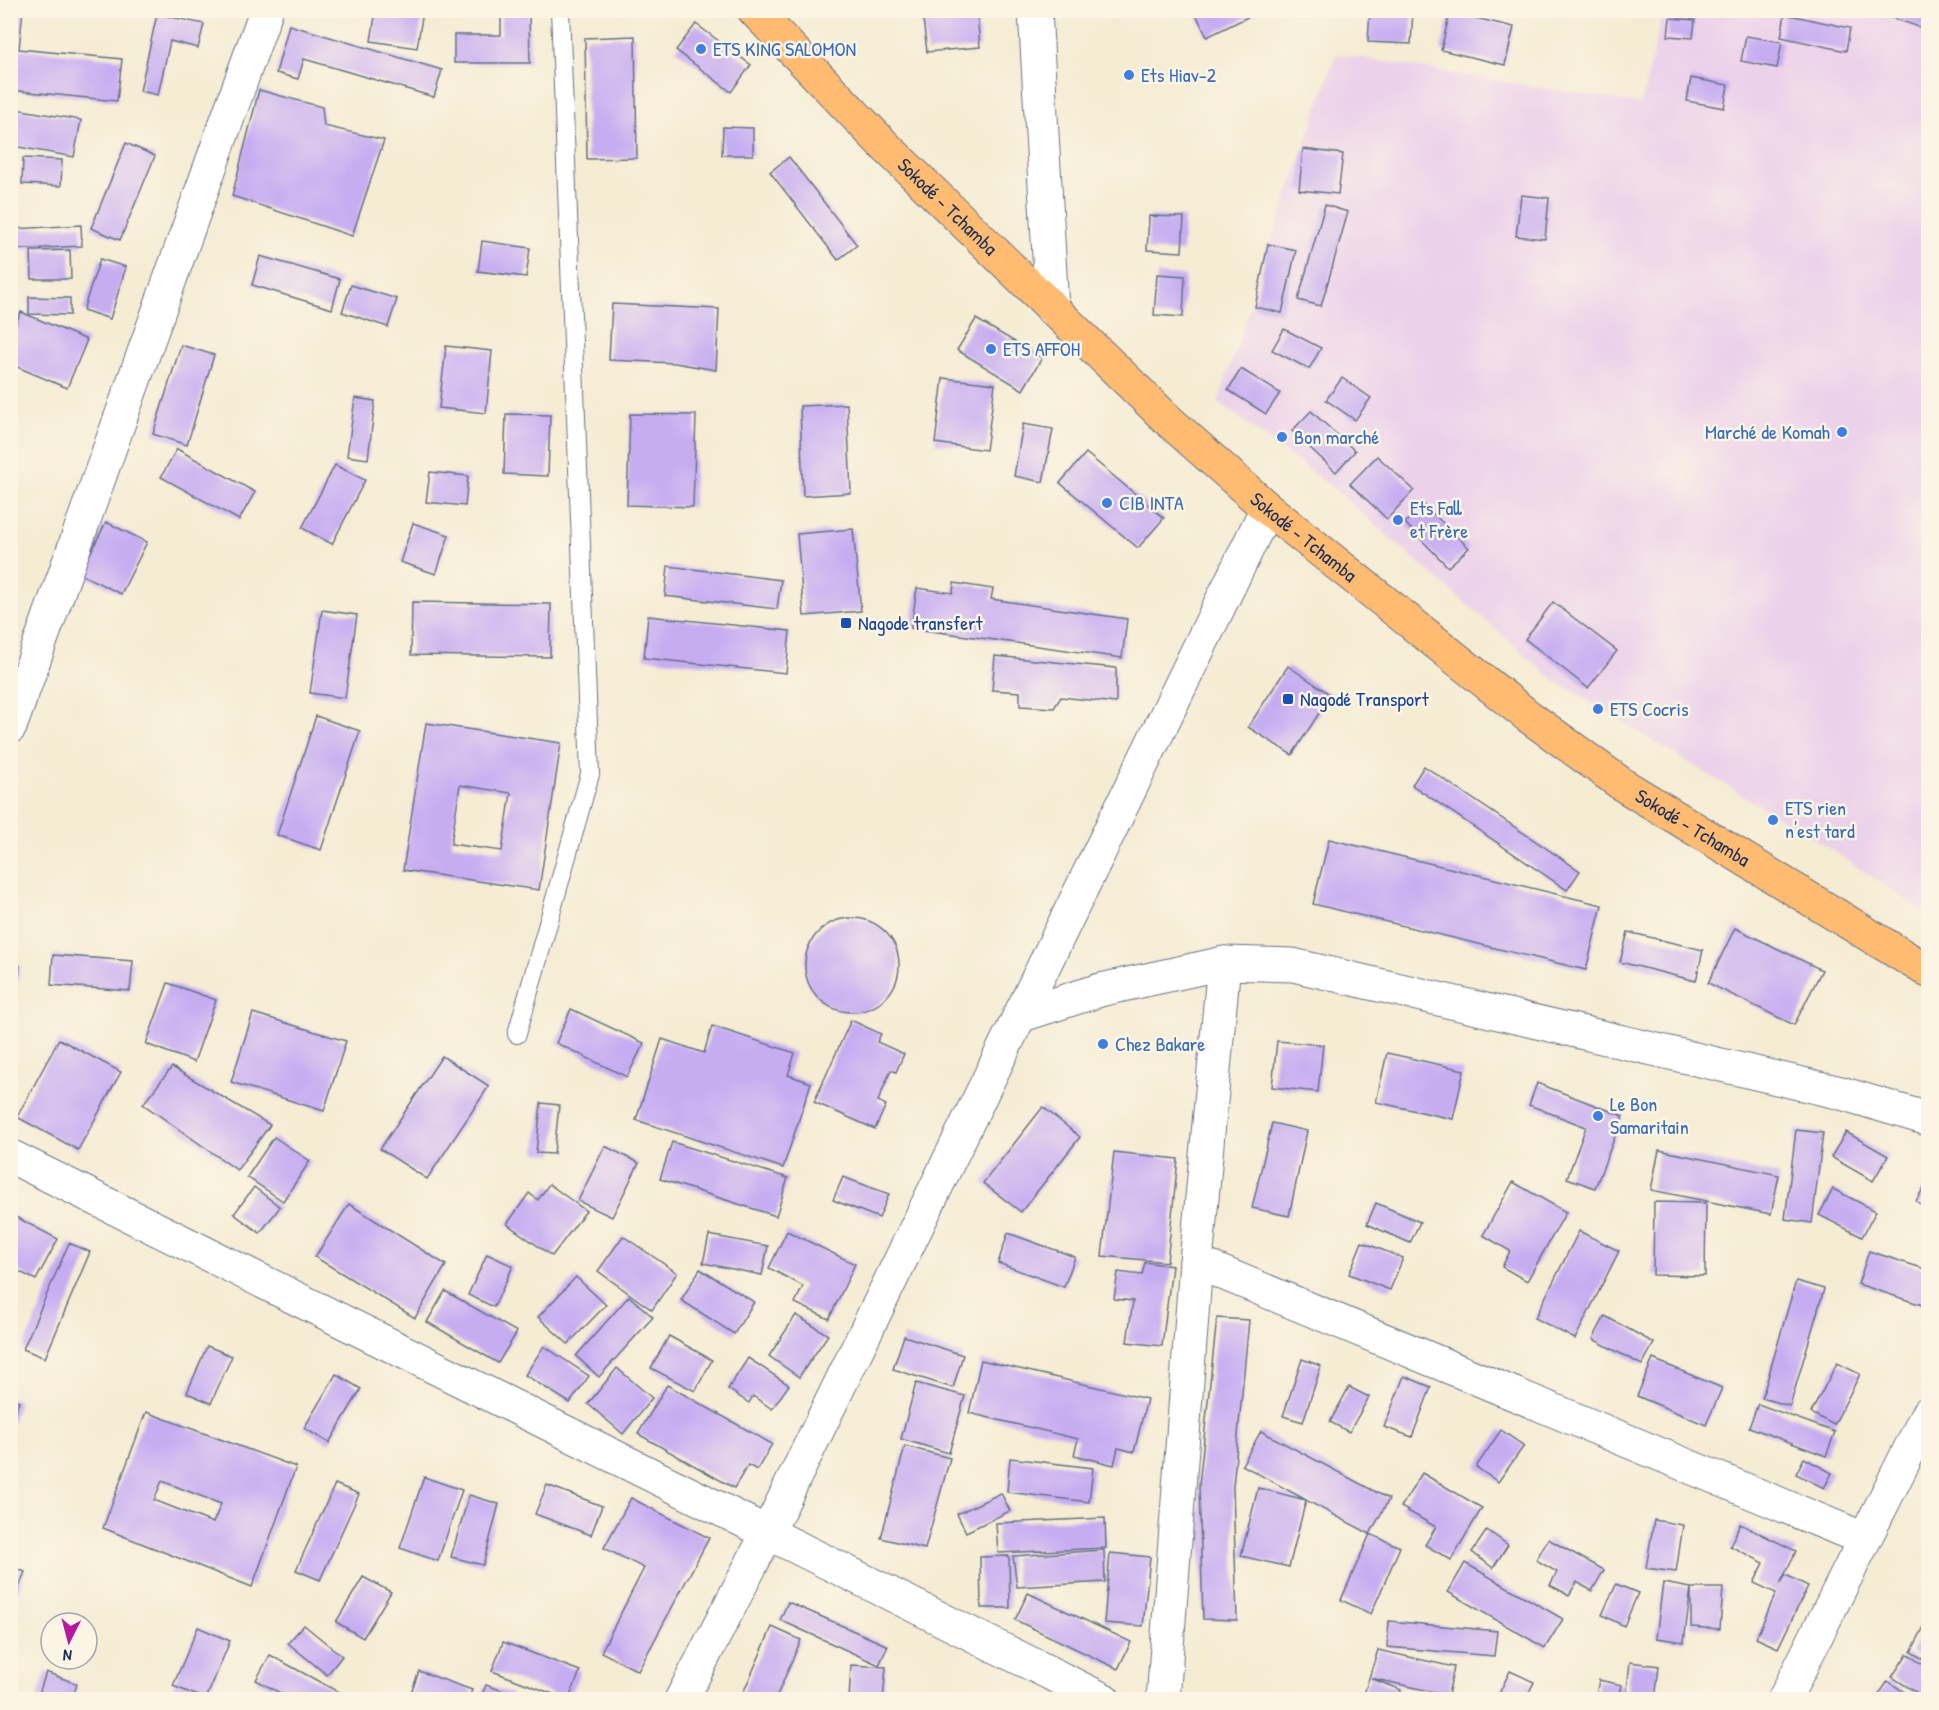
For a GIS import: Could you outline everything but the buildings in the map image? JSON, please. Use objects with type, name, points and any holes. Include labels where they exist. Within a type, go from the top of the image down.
[{"type":"main road","name":"Sokodé - Tchamba","points":[[754,10],[883,144],[1052,309],[1169,421],[1267,508],[1519,709],[1623,785],[1929,971]]},
{"type":"street","points":[[1035,10],[1052,309]]},
{"type":"street","points":[[10,727],[266,11]]},
{"type":"street","points":[[681,1700],[767,1534],[1267,508]]},
{"type":"street","points":[[1019,1016],[1100,990],[1224,963],[1293,965],[1841,1093],[1929,1119]]},
{"type":"street","points":[[1163,1700],[1196,1262],[1224,963]]},
{"type":"street","points":[[10,1156],[1104,1700]]},
{"type":"street","points":[[1196,1262],[1864,1539]]},
{"type":"street","points":[[1784,1700],[1929,1413]]},
{"type":"lane","points":[[517,1034],[590,774],[560,10]]},
{"type":"shaded area","name":"Marché de Komah","points":[[1663,11],[1928,11],[1928,914],[1827,847],[1554,680],[1329,485],[1218,402],[1336,54],[1641,104]]},
{"type":"place","name":"ETS KING SALOMON","points":[[701,49]]},
{"type":"place","name":"Ets Hiav-2","points":[[1129,75]]},
{"type":"place","name":"ETS AFFOH","points":[[991,349]]},
{"type":"place","name":"Marché de Komah","points":[[1842,432]]},
{"type":"place","name":"Bon marché","points":[[1282,437]]},
{"type":"place","name":"CIB INTA","points":[[1107,503]]},
{"type":"place","name":"Ets Fall et Frère","points":[[1398,520]]},
{"type":"place","name":"Nagode transfert","points":[[846,623]]},
{"type":"place","name":"Nagodé Transport","points":[[1288,699]]},
{"type":"place","name":"ETS Cocris","points":[[1598,709]]},
{"type":"place","name":"ETS rien n'est tard","points":[[1773,820]]},
{"type":"place","name":"Chez Bakare","points":[[1103,1044]]},
{"type":"place","name":"Le Bon Samaritain","points":[[1598,1116]]}]
